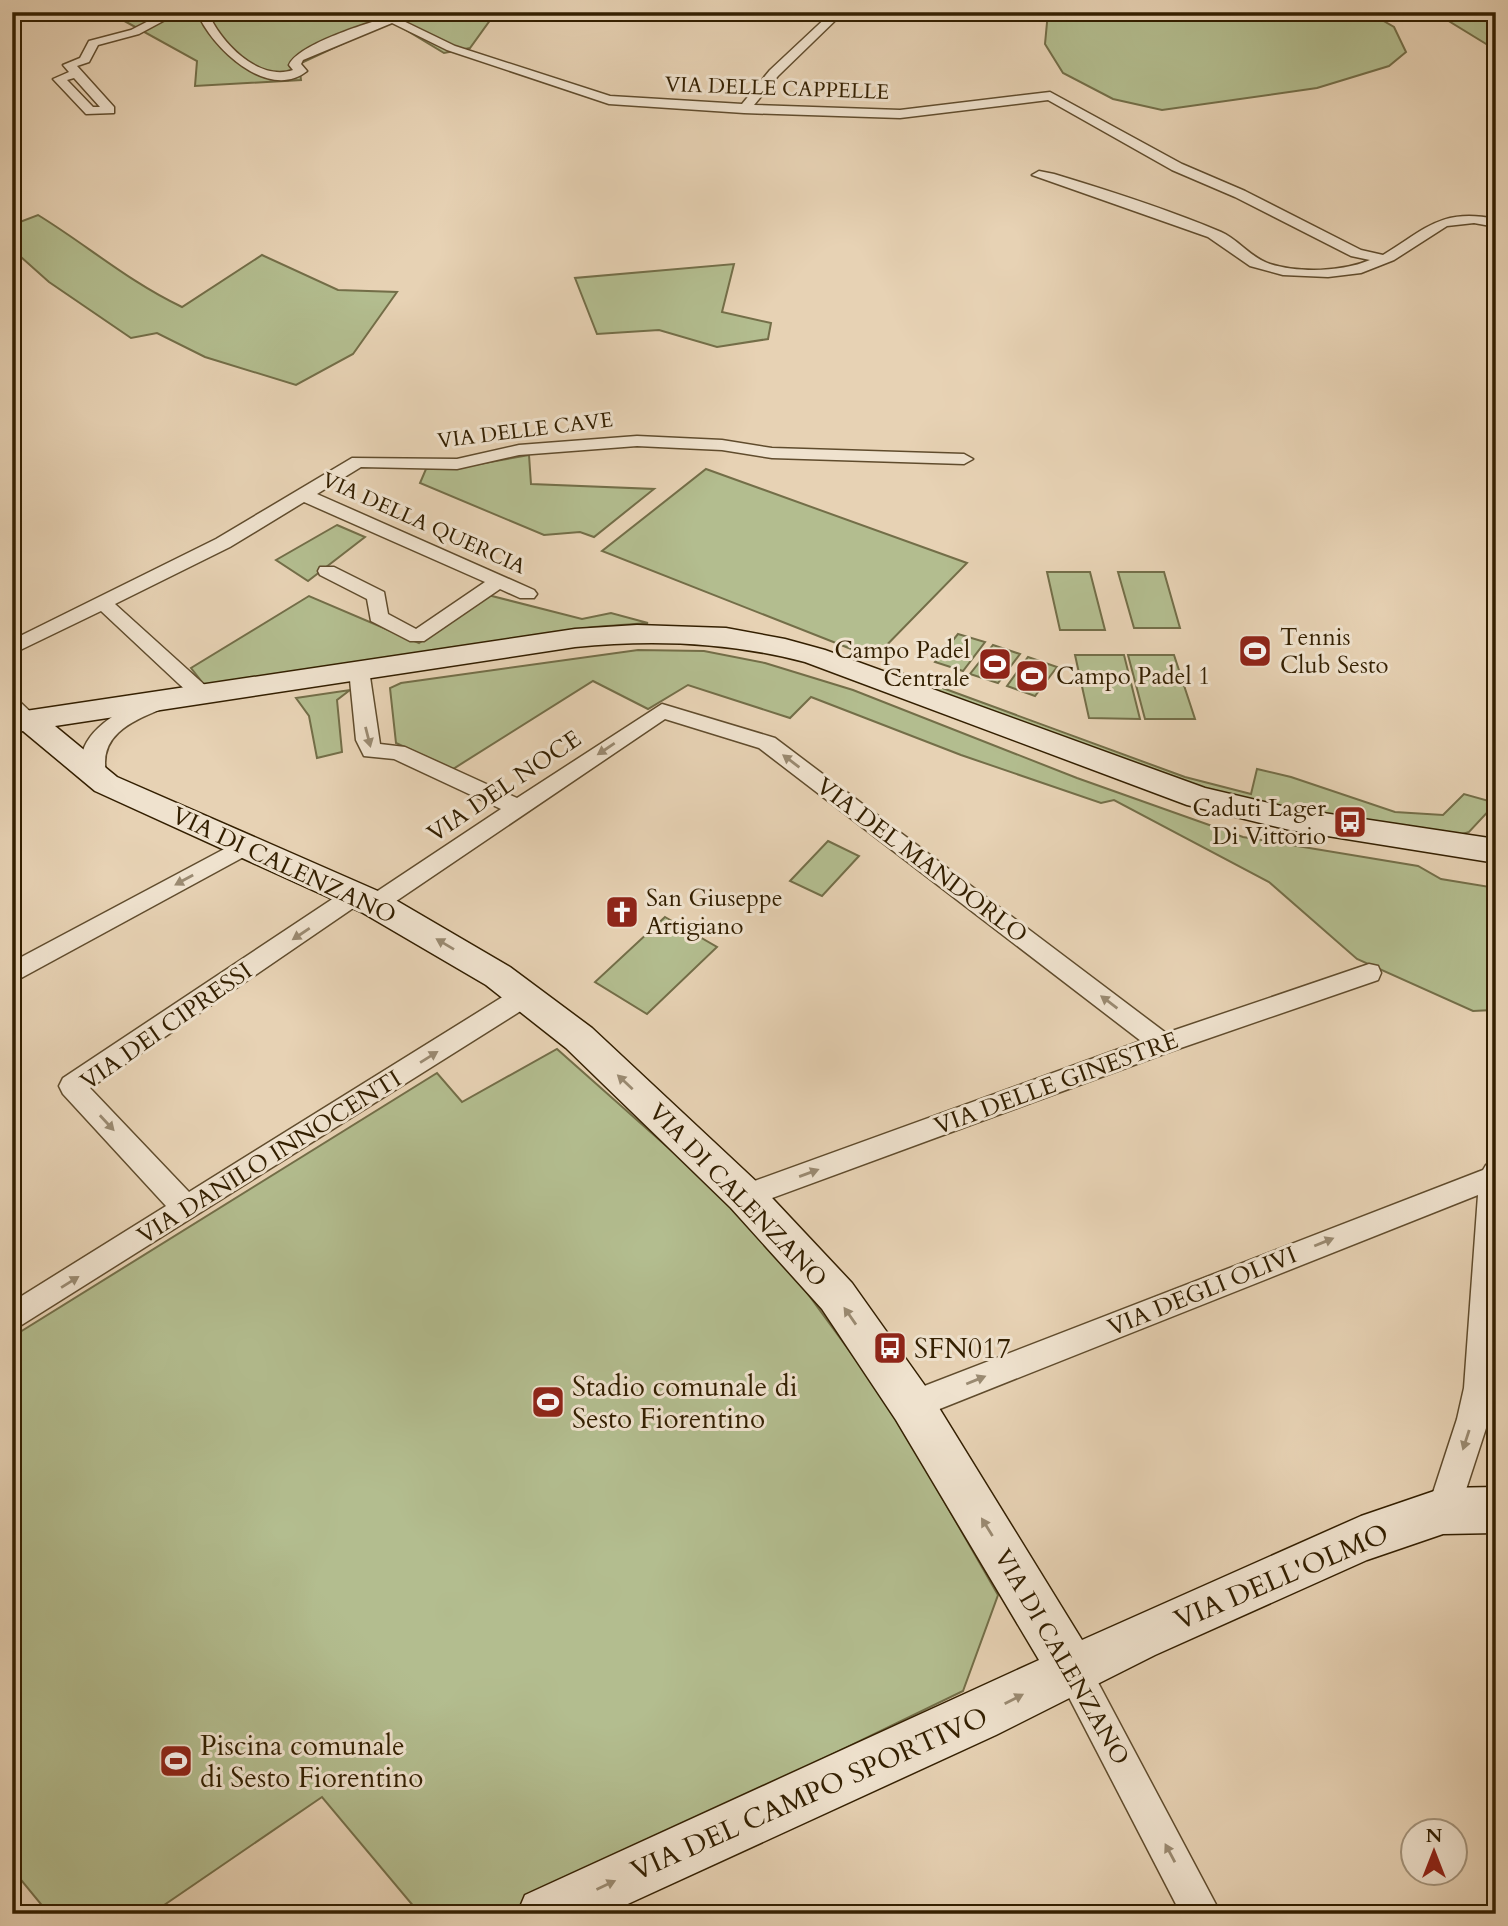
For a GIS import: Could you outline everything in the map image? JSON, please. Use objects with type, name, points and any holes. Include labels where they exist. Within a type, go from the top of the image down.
[{"type":"street","points":[[75,75],[69,65],[85,60],[93,43],[135,33],[156,19],[175,12]]},
{"type":"street","name":"VIA DELLE CAPPELLE","points":[[202,12],[209,30],[220,45],[254,69],[281,75],[301,71],[295,65],[298,58],[352,33],[393,19],[454,49],[609,100],[744,109],[900,114],[1048,95],[1177,167],[1240,194],[1356,253],[1383,259]]},
{"type":"street","points":[[744,109],[774,73],[839,12]]},
{"type":"street","points":[[1039,175],[1223,238],[1250,263],[1262,268],[1341,272],[1369,267],[1451,218],[1470,217],[1496,223]]},
{"type":"street","name":"VIA DELLE CAVE","points":[[12,648],[223,543],[358,462],[457,464],[519,450],[636,441],[722,445],[772,453],[964,459]]},
{"type":"street","name":"VIA DELLA QUERCIA","points":[[302,494],[527,594]]},
{"type":"street","points":[[327,571],[377,596],[378,617],[417,637],[498,582]]},
{"type":"street","points":[[104,604],[201,693]]},
{"type":"street","points":[[18,717],[166,699],[634,632],[726,635],[773,644],[825,660],[1210,800],[1310,823],[1494,847]]},
{"type":"street","points":[[359,670],[367,740],[372,751],[397,752],[519,808]]},
{"type":"street","points":[[96,777],[92,761],[99,740],[117,723],[166,699]]},
{"type":"street","name":"VIA DEL NOCE","points":[[366,899],[519,808],[662,711]]},
{"type":"street","name":"VIA DEL MANDORLO","points":[[662,711],[767,743],[1163,1044]]},
{"type":"street","name":"VIA DI CALENZANO","points":[[18,717],[96,777],[243,847],[366,899],[526,995],[579,1038],[745,1196],[837,1296],[912,1405],[1073,1670],[1202,1914]]},
{"type":"street","points":[[12,974],[243,847]]},
{"type":"street","name":"VIA DEI CIPRESSI","points":[[187,1209],[72,1086],[366,899]]},
{"type":"street","name":"VIA DELLE GINESTRE","points":[[745,1196],[1163,1044],[1369,973]]},
{"type":"street","name":"VIA DANILO INNOCENTI","points":[[12,1318],[526,995]]},
{"type":"street","points":[[1443,1511],[1473,1419],[1479,1388],[1494,1176]]},
{"type":"street","name":"VIA DEGLI OLIVI","points":[[912,1405],[1494,1176]]},
{"type":"street","name":"VIA DELL'OLMO","points":[[1073,1670],[1361,1539],[1443,1511],[1496,1510]]},
{"type":"street","name":"VIA DEL CAMPO SPORTIVO","points":[[544,1914],[978,1717],[1073,1670]]},
{"type":"green space","points":[[118,12],[496,12],[470,48],[444,53],[391,21],[299,64],[301,80],[195,86],[197,61],[119,18]]},
{"type":"green space","points":[[1048,12],[1368,12],[1394,27],[1406,52],[1389,66],[1317,88],[1162,110],[1113,99],[1063,73],[1045,44]]},
{"type":"green space","points":[[1434,12],[1496,12],[1496,50]]},
{"type":"green space","points":[[38,215],[144,286],[182,307],[262,255],[338,290],[397,292],[353,354],[296,385],[205,357],[157,333],[131,338],[49,282],[12,249],[12,225]]},
{"type":"green space","points":[[734,264],[722,312],[771,323],[768,339],[717,347],[659,330],[597,334],[575,278]]},
{"type":"green space","points":[[529,455],[531,484],[654,489],[594,537],[580,532],[544,535],[420,483],[426,469],[462,467]]},
{"type":"green space","points":[[706,469],[967,563],[874,658],[602,551]]},
{"type":"green space","points":[[337,525],[365,537],[308,581],[276,560]]},
{"type":"green space","points":[[1047,572],[1090,572],[1105,630],[1060,630]]},
{"type":"green space","points":[[1118,572],[1164,572],[1180,628],[1134,628]]},
{"type":"green space","points":[[488,595],[582,619],[611,613],[648,623],[594,627],[206,687],[191,668],[309,596],[419,643]]},
{"type":"green space","points":[[958,634],[985,642],[963,671],[935,662]]},
{"type":"green space","name":"Campo Padel Centrale","points":[[993,645],[1020,654],[998,683],[970,674]]},
{"type":"green space","points":[[638,650],[704,651],[765,663],[853,690],[1077,778],[1243,837],[1418,866],[1441,879],[1496,888],[1493,1010],[1473,1011],[1357,959],[1269,882],[1114,800],[1101,803],[961,755],[811,697],[790,718],[688,685],[648,709],[593,681],[453,769],[396,743],[390,688],[401,683]]},
{"type":"green space","points":[[1075,655],[1124,655],[1140,719],[1089,718]]},
{"type":"green space","points":[[1128,655],[1174,655],[1195,719],[1145,719]]},
{"type":"green space","name":"Campo Padel 1","points":[[1028,657],[1057,667],[1035,696],[1007,686]]},
{"type":"green space","points":[[899,672],[1185,777],[1251,794],[1257,769],[1291,777],[1395,812],[1443,815],[1464,794],[1496,803],[1469,832],[1450,838],[1232,798],[895,677]]},
{"type":"green space","points":[[350,690],[337,700],[342,752],[317,758],[309,716],[296,698]]},
{"type":"green space","points":[[828,841],[859,856],[822,896],[790,881]]},
{"type":"green space","points":[[665,917],[717,947],[647,1014],[595,982]]},
{"type":"green space","points":[[557,1049],[762,1231],[889,1405],[998,1595],[963,1691],[503,1914],[420,1914],[322,1797],[151,1914],[49,1914],[12,1869],[12,1337],[437,1073],[462,1102]]},
{"type":"place","name":"Tennis Club Sesto","points":[[1255,651]]},
{"type":"place","name":"Campo Padel Centrale","points":[[995,664]]},
{"type":"place","name":"Campo Padel 1","points":[[1032,676]]},
{"type":"place","name":"Caduti Lager Di Vittorio","points":[[1350,822]]},
{"type":"place","name":"San Giuseppe Artigiano","points":[[622,912]]},
{"type":"place","name":"SFN017","points":[[890,1348]]},
{"type":"place","name":"Stadio comunale di Sesto Fiorentino","points":[[548,1402]]},
{"type":"place","name":"Piscina comunale di Sesto Fiorentino","points":[[176,1761]]}]
